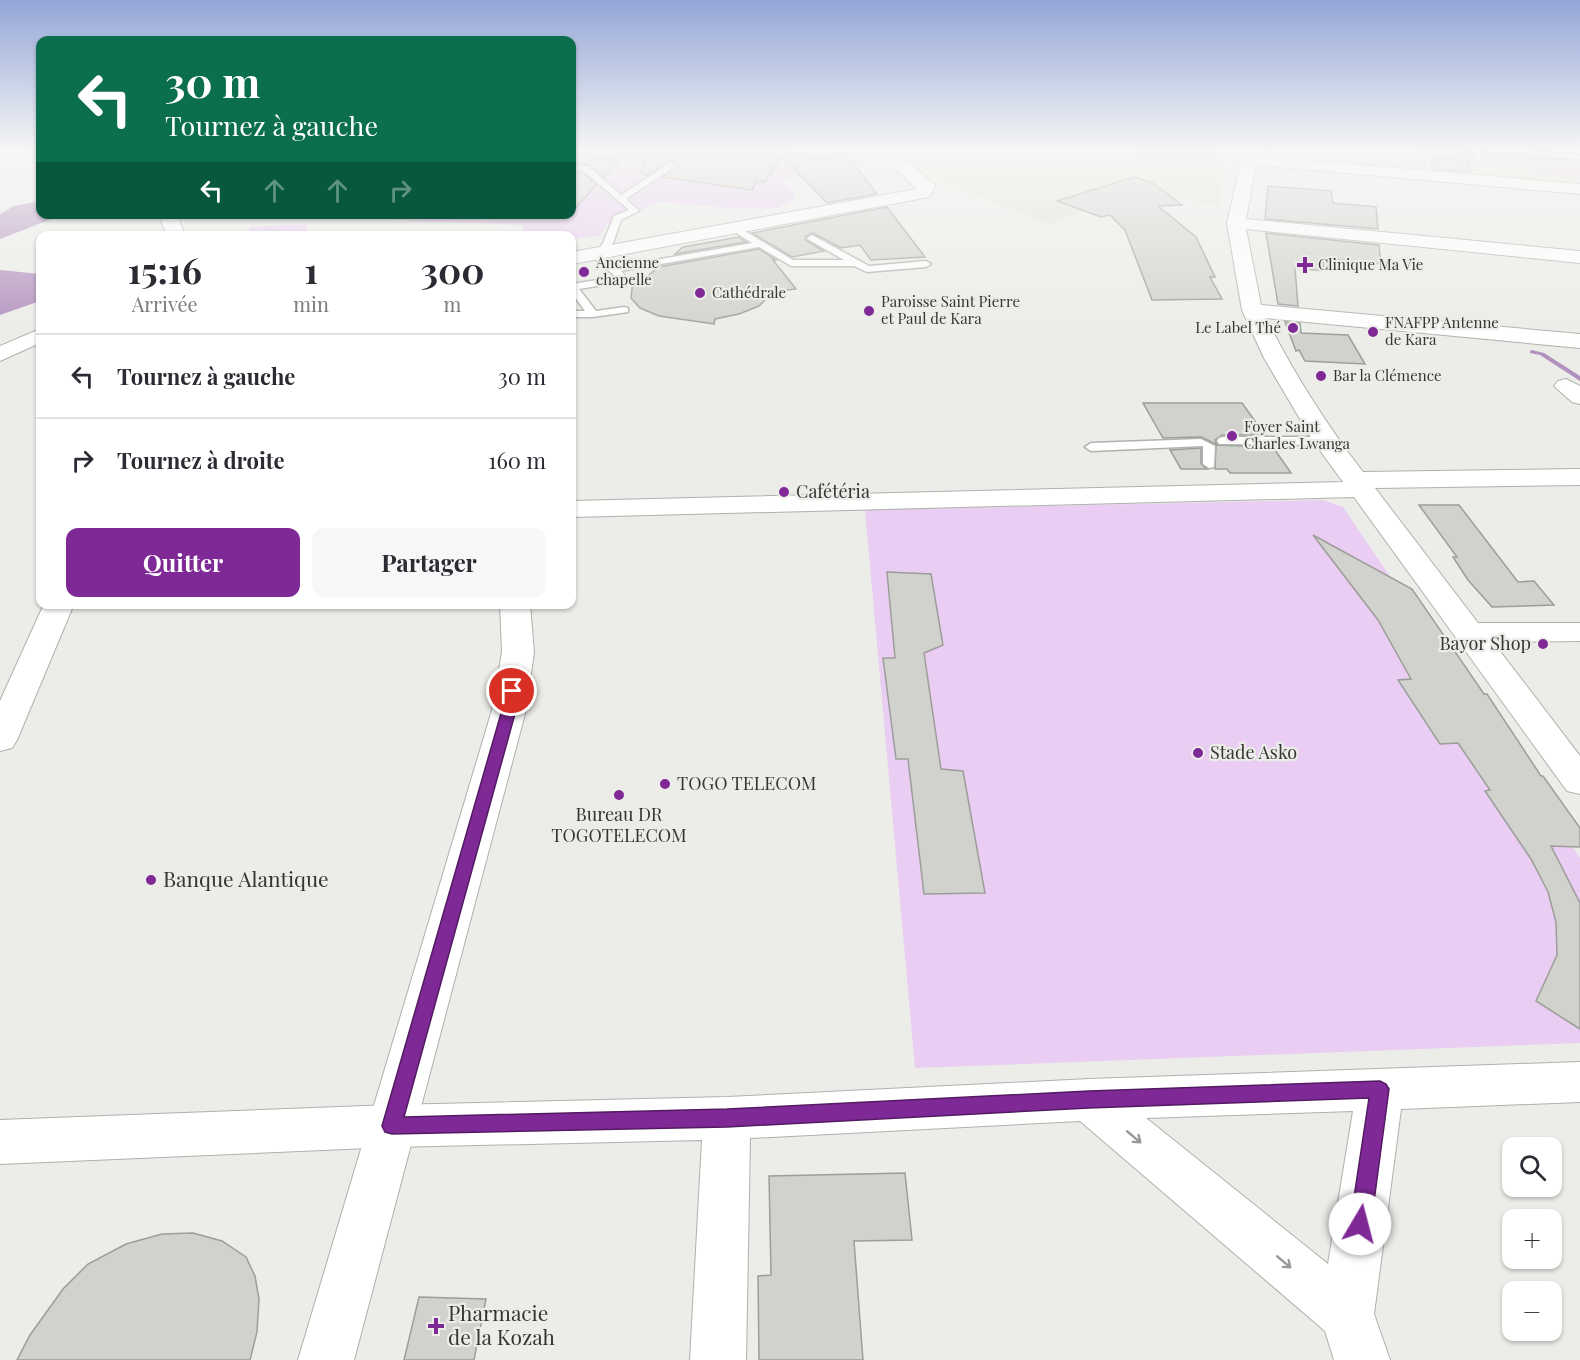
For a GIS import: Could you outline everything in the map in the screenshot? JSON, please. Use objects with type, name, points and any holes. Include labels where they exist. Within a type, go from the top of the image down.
[{"type":"street","points":[[576,257],[813,213]]},
{"type":"street","points":[[1238,213],[1236,223],[1252,310],[1275,358],[1326,441],[1579,778]]},
{"type":"street","points":[[1236,223],[1580,257]]},
{"type":"street","points":[[1252,310],[1580,341]]},
{"type":"street","points":[[0,354],[36,337]]},
{"type":"street","points":[[576,509],[1580,477]]},
{"type":"street","points":[[0,740],[57,609]]},
{"type":"street","points":[[326,1360],[509,710],[518,652],[515,609]]},
{"type":"street","points":[[1470,633],[1580,632]]},
{"type":"street","points":[[0,1142],[392,1126],[727,1118],[1089,1100],[1580,1082]]},
{"type":"street","points":[[1355,1337],[1380,1089]]},
{"type":"street","points":[[1089,1100],[1355,1337]]},
{"type":"street","points":[[718,1360],[727,1118]]},
{"type":"lane","points":[[576,286],[623,279],[597,253],[608,243],[617,218],[629,213]]},
{"type":"lane","points":[[735,228],[791,263],[856,263]]},
{"type":"lane","points":[[812,238],[867,269],[926,264]]},
{"type":"lane","points":[[613,270],[760,244]]},
{"type":"lane","points":[[576,292],[593,314]]},
{"type":"lane","points":[[576,314],[624,310]]},
{"type":"lane","points":[[1209,464],[1205,444],[1199,438],[1204,435],[1218,437],[1223,441],[1326,441]]},
{"type":"lane","points":[[1091,447],[1205,444]]},
{"type":"shaded area","points":[[36,213],[36,219],[52,219],[0,239],[0,214]]},
{"type":"shaded area","points":[[576,213],[636,213],[608,223],[600,236],[576,238],[576,231],[523,231],[522,225],[396,219],[576,219]]},
{"type":"shaded area","points":[[1022,213],[1078,213],[1049,224]]},
{"type":"shaded area","points":[[308,224],[306,231],[248,231],[250,227]]},
{"type":"shaded area","points":[[0,270],[36,274],[36,302],[0,315]]},
{"type":"shaded area","name":"Stade Asko","points":[[1323,500],[1343,507],[1580,858],[1580,1043],[915,1068],[865,510]]},
{"type":"building","points":[[853,213],[892,213],[925,257],[871,260],[860,245],[841,248],[813,233],[806,236],[805,240],[824,251],[792,257],[752,233]]},
{"type":"building","points":[[1091,213],[1167,213],[1196,237],[1215,277],[1210,277],[1222,299],[1152,300],[1125,230],[1110,215],[1101,217]]},
{"type":"building","points":[[1266,213],[1377,213],[1378,229],[1265,219]]},
{"type":"building","points":[[1266,233],[1379,245],[1381,264],[1323,258],[1324,271],[1295,268],[1298,306],[1278,304]]},
{"type":"building","points":[[739,237],[746,242],[675,254],[683,247]]},
{"type":"building","name":"Cathédrale","points":[[759,249],[776,260],[773,260],[796,289],[773,292],[759,306],[739,314],[715,319],[714,324],[659,316],[640,308],[631,298],[632,288],[659,267]]},
{"type":"building","points":[[1285,322],[1300,323],[1301,333],[1348,335],[1365,364],[1305,361],[1299,350],[1296,351]]},
{"type":"building","points":[[1143,403],[1242,403],[1265,435],[1222,435],[1215,440],[1217,445],[1273,447],[1291,473],[1230,473],[1227,469],[1215,469],[1216,444],[1201,437],[1163,438]]},
{"type":"building","points":[[1201,448],[1201,464],[1207,469],[1181,469],[1170,450]]},
{"type":"building","points":[[1419,505],[1459,505],[1518,582],[1534,581],[1554,605],[1492,607],[1468,580],[1453,557],[1457,557]]},
{"type":"building","points":[[1313,535],[1412,589],[1484,694],[1487,694],[1541,776],[1580,828],[1580,847],[1551,846],[1580,903],[1580,1029],[1536,1001],[1557,955],[1556,922],[1548,892],[1531,859],[1485,791],[1490,790],[1458,743],[1440,744],[1398,680],[1411,679],[1378,620]]},
{"type":"building","points":[[887,572],[931,574],[943,645],[924,653],[941,769],[963,771],[985,893],[924,894],[908,759],[896,759],[883,658],[895,658]]},
{"type":"building","points":[[905,1173],[912,1240],[854,1241],[863,1360],[759,1360],[758,1276],[771,1275],[769,1176]]},
{"type":"building","points":[[193,1233],[222,1241],[246,1257],[255,1276],[259,1299],[257,1332],[250,1360],[17,1360],[30,1335],[63,1289],[88,1264],[126,1244],[162,1234]]},
{"type":"building","points":[[419,1297],[486,1299],[474,1360],[404,1360]]},
{"type":"waterway","points":[[1532,352],[1542,354],[1580,379]]},
{"type":"place","name":"Clinique Ma Vie","points":[[1305,265]]},
{"type":"place","name":"Ancienne chapelle","points":[[584,272]]},
{"type":"place","name":"Cathédrale","points":[[700,293]]},
{"type":"place","name":"Paroisse Saint Pierre et Paul de Kara","points":[[869,311]]},
{"type":"place","name":"Le Label Thé","points":[[1293,328]]},
{"type":"place","name":"FNAFPP Antenne de Kara","points":[[1373,332]]},
{"type":"place","name":"Bar la Clémence","points":[[1321,376]]},
{"type":"place","name":"Foyer Saint Charles Lwanga","points":[[1232,436]]},
{"type":"place","name":"Cafétéria","points":[[784,492]]},
{"type":"place","name":"Bayor Shop","points":[[1543,644]]},
{"type":"place","name":"Stade Asko","points":[[1198,753]]},
{"type":"place","name":"TOGO TELECOM","points":[[665,784]]},
{"type":"place","name":"Bureau DR TOGOTELECOM","points":[[619,795]]},
{"type":"place","name":"Banque Alantique","points":[[151,880]]},
{"type":"place","name":"Pharmacie de la Kozah","points":[[436,1326]]},
{"type":"route","points":[[512,691],[509,710],[392,1126],[727,1118],[1089,1100],[1380,1089],[1360,1224]]}]
